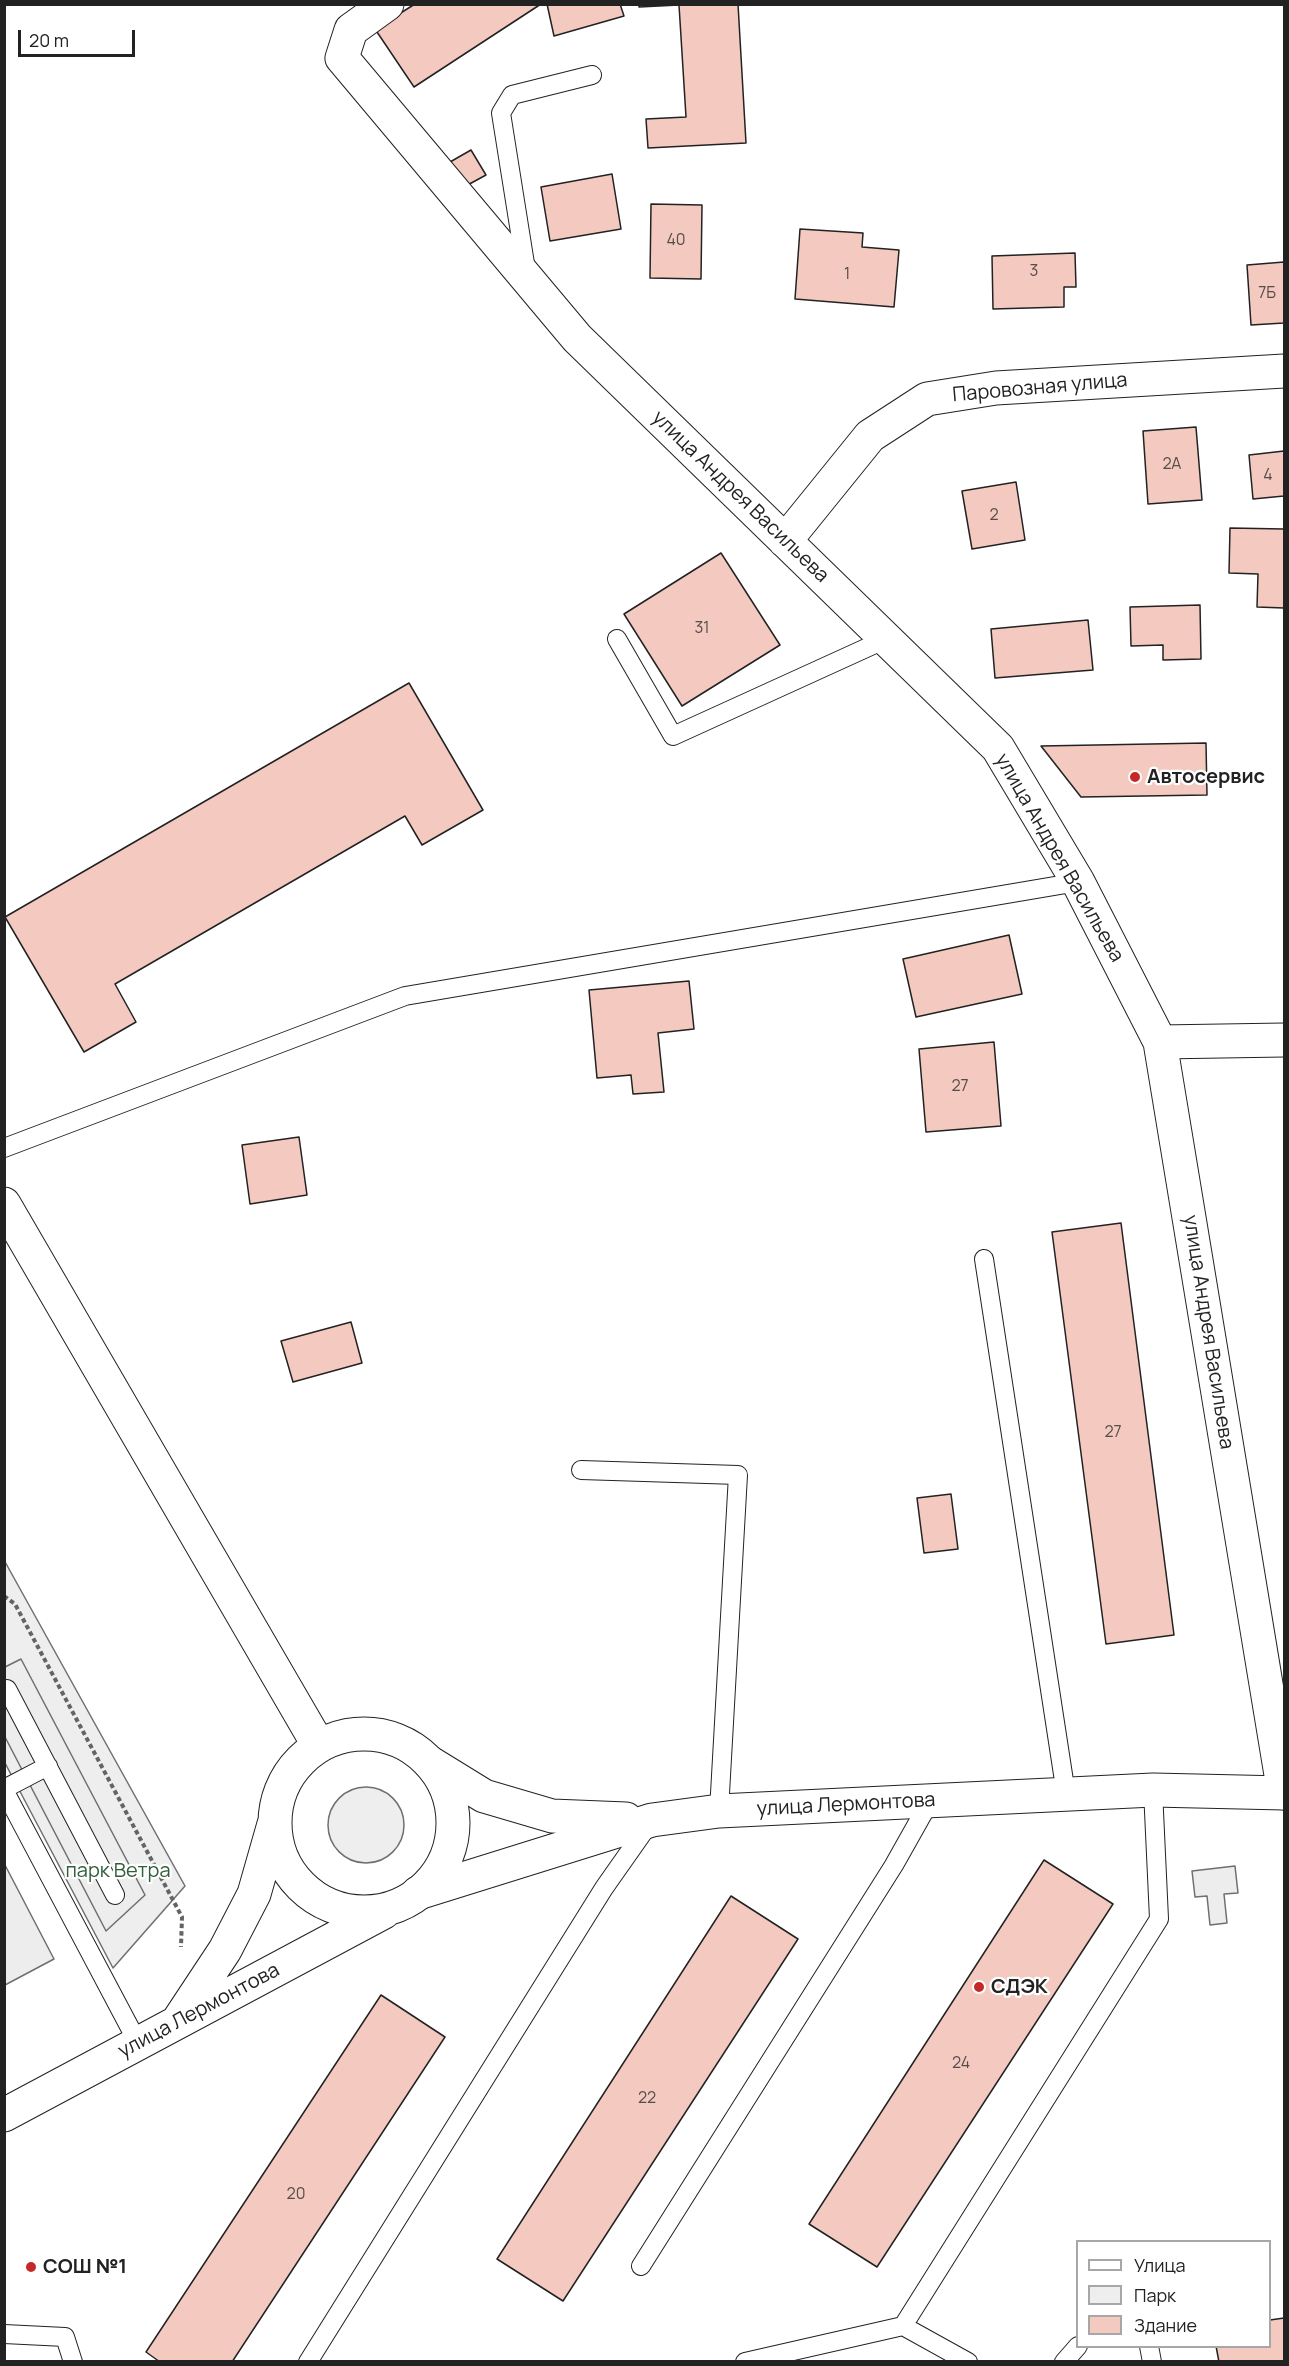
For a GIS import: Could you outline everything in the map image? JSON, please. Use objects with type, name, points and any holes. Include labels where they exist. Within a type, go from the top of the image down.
[{"type":"street","name":"улица Андрея Васильева","points":[[387,4],[351,30],[342,58],[577,338],[998,748],[1078,882],[1160,1042],[1284,1793]]},
{"type":"street","name":"Паровозная улица","points":[[785,541],[870,436],[927,399],[996,388],[1284,371]]},
{"type":"street","points":[[1160,1042],[1284,1040]]},
{"type":"street","points":[[4,1204],[319,1746]]},
{"type":"street","points":[[177,2022],[225,1950],[254,1894],[280,1791],[295,1765],[319,1746],[348,1735],[379,1735],[408,1745],[432,1764],[484,1796],[552,1816],[652,1820]]},
{"type":"street","points":[[274,1821],[278,1849],[291,1875],[312,1895],[338,1908],[366,1912],[406,1900],[438,1872],[450,1846],[453,1818],[447,1790],[432,1764]]},
{"type":"street","name":"улица Лермонтова","points":[[4,2115],[406,1900],[652,1820],[719,1811],[1153,1790],[1284,1793]]},
{"type":"lane","points":[[527,278],[501,113],[512,95],[592,75]]},
{"type":"lane","points":[[617,639],[673,736],[886,639]]},
{"type":"lane","points":[[4,1148],[405,996],[1078,882]]},
{"type":"lane","points":[[984,1259],[1066,1794]]},
{"type":"lane","points":[[581,1470],[738,1475],[719,1811]]},
{"type":"lane","points":[[8,1689],[115,1895]]},
{"type":"lane","points":[[48,1766],[4,1789],[138,2043]]},
{"type":"lane","points":[[903,2326],[1159,1919],[1153,1790]]},
{"type":"lane","points":[[641,2266],[894,1865],[930,1801]]},
{"type":"lane","points":[[308,2361],[604,1888],[652,1820]]},
{"type":"lane","points":[[745,2361],[903,2326],[968,2361]]},
{"type":"lane","points":[[4,2334],[65,2337],[73,2361]]},
{"type":"lane","points":[[1064,2361],[1076,2348]]},
{"type":"path","points":[[4,1596],[15,1604],[182,1917],[180,1952]]},
{"type":"green space","name":"парк Ветра","points":[[4,1560],[185,1886],[113,1968],[5,1763]]},
{"type":"green space","points":[[366,1787],[381,1790],[393,1798],[401,1810],[404,1825],[401,1840],[393,1852],[381,1860],[366,1863],[351,1860],[339,1852],[331,1840],[328,1825],[331,1810],[339,1798],[351,1790]]},
{"type":"shaded area","points":[[21,1659],[145,1895],[106,1931],[5,1737],[5,1667]]},
{"type":"shaded area","points":[[5,1865],[54,1959],[4,1985]]},
{"type":"shaded area","points":[[1235,1866],[1238,1893],[1224,1894],[1227,1923],[1210,1925],[1207,1896],[1195,1897],[1192,1871]]},
{"type":"building","points":[[415,4],[541,4],[414,87],[375,29]]},
{"type":"building","points":[[547,4],[620,4],[624,16],[554,36]]},
{"type":"building","points":[[639,4],[738,4],[746,143],[648,148],[646,119],[686,117],[679,5],[639,7]]},
{"type":"building","points":[[471,150],[486,175],[464,187],[450,162]]},
{"type":"building","points":[[612,174],[621,229],[550,241],[541,187]]},
{"type":"building","points":[[651,204],[702,205],[701,279],[650,278]]},
{"type":"building","points":[[800,229],[863,233],[862,247],[899,250],[894,307],[795,299]]},
{"type":"building","points":[[1075,253],[1076,287],[1064,287],[1064,307],[993,309],[992,256]]},
{"type":"building","points":[[1284,262],[1284,323],[1251,325],[1247,265]]},
{"type":"building","points":[[1196,427],[1202,500],[1148,504],[1143,431]]},
{"type":"building","points":[[1284,451],[1284,496],[1253,499],[1249,455]]},
{"type":"building","points":[[1016,482],[1025,540],[972,549],[962,491]]},
{"type":"building","points":[[1230,528],[1284,529],[1284,608],[1257,607],[1258,574],[1229,573]]},
{"type":"building","points":[[721,553],[780,645],[682,706],[624,614]]},
{"type":"building","points":[[1200,605],[1201,659],[1163,660],[1163,645],[1131,646],[1130,607]]},
{"type":"building","points":[[1088,620],[1093,670],[995,678],[991,629]]},
{"type":"building","points":[[409,683],[483,810],[422,845],[405,816],[115,984],[136,1022],[84,1052],[5,917]]},
{"type":"building","points":[[1206,743],[1207,795],[1081,797],[1041,746]]},
{"type":"building","points":[[1009,935],[1022,994],[916,1017],[903,959]]},
{"type":"building","points":[[689,981],[694,1029],[658,1033],[664,1092],[633,1094],[631,1075],[597,1078],[589,990]]},
{"type":"building","points":[[994,1042],[1001,1126],[926,1132],[919,1049]]},
{"type":"building","points":[[299,1137],[307,1195],[250,1204],[242,1145]]},
{"type":"building","points":[[1121,1223],[1174,1635],[1106,1644],[1052,1232]]},
{"type":"building","points":[[351,1322],[362,1363],[293,1382],[281,1341]]},
{"type":"building","points":[[951,1494],[958,1549],[924,1553],[917,1498]]},
{"type":"building","points":[[1044,1860],[1113,1904],[877,2267],[809,2224]]},
{"type":"building","points":[[731,1896],[798,1939],[563,2301],[497,2259]]},
{"type":"building","points":[[381,1995],[445,2037],[232,2362],[160,2362],[146,2352]]},
{"type":"building","points":[[1284,2318],[1284,2362],[1219,2362],[1216,2348],[1271,2348],[1271,2320]]},
{"type":"place","name":"Автосервис","points":[[1135,777]]},
{"type":"place","name":"СДЭК","points":[[979,1987]]},
{"type":"place","name":"СОШ №1","points":[[31,2267]]}]
